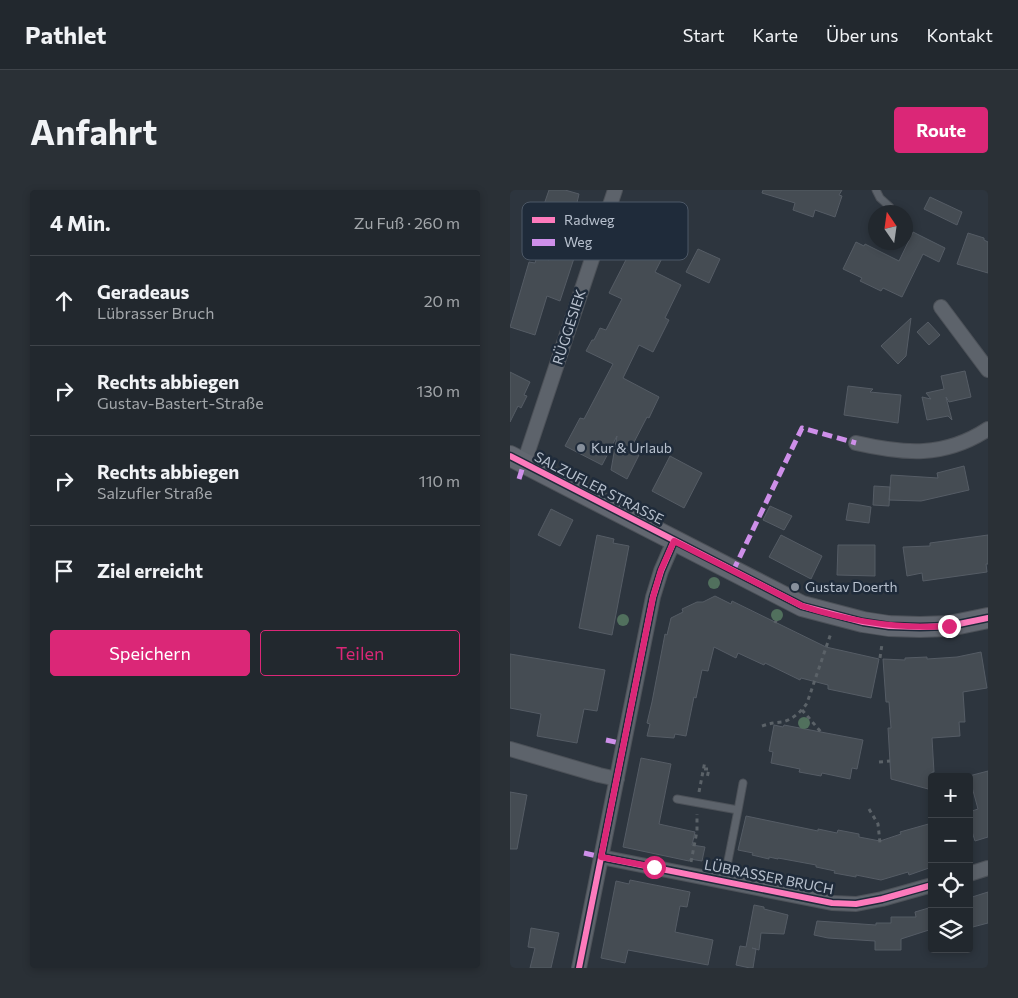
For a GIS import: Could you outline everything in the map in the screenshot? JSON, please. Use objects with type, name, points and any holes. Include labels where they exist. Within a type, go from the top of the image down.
[{"type":"street","name":"RÜGGESIEK","points":[[610,202],[614,190]]},
{"type":"street","name":"RÜGGESIEK","points":[[517,459],[589,260]]},
{"type":"street","points":[[941,306],[988,370]]},
{"type":"street","points":[[856,443],[888,451],[928,451],[962,444],[988,429]]},
{"type":"street","name":"SALZUFLER STRASSE","points":[[517,459],[802,606],[863,622],[920,627],[949,626],[988,618]]},
{"type":"street","points":[[579,968],[653,597],[661,570],[674,541]]},
{"type":"street","points":[[510,749],[599,776],[617,779]]},
{"type":"street","name":"LÜBRASSER BRUCH","points":[[601,857],[828,902],[856,904],[928,886]]},
{"type":"street","points":[[973,873],[988,868]]},
{"type":"lane","points":[[876,190],[886,205]]},
{"type":"lane","points":[[724,881],[743,783]]},
{"type":"lane","points":[[677,799],[738,810]]},
{"type":"path","points":[[762,726],[773,722],[783,722],[802,710],[808,703],[831,633]]},
{"type":"path","points":[[880,658],[882,644]]},
{"type":"path","points":[[802,710],[821,732]]},
{"type":"path","points":[[689,875],[697,831],[697,803],[705,761]]},
{"type":"path","points":[[879,762],[890,761]]},
{"type":"path","points":[[704,768],[709,769],[707,778]]},
{"type":"path","points":[[869,809],[878,824],[880,843]]},
{"type":"building","points":[[549,190],[565,190],[579,194],[577,202],[545,202]]},
{"type":"building","points":[[763,190],[842,190],[839,195],[842,196],[835,217],[815,210],[813,217],[793,210],[795,203],[762,193]]},
{"type":"building","points":[[930,197],[962,212],[957,225],[924,209]]},
{"type":"building","points":[[913,232],[945,248],[939,262],[923,254],[902,297],[883,288],[881,291],[860,281],[862,278],[843,269],[856,242],[864,246],[865,244],[868,246],[868,250],[877,250],[899,261],[904,250],[913,250]]},
{"type":"building","points":[[968,233],[984,238],[988,242],[988,273],[957,264]]},
{"type":"building","points":[[698,249],[720,259],[709,283],[686,272]]},
{"type":"building","points":[[536,260],[573,260],[560,301],[547,296],[535,335],[510,327],[529,262],[535,263]]},
{"type":"building","points":[[626,260],[661,260],[655,272],[681,285],[665,318],[669,320],[653,352],[639,345],[623,378],[659,397],[631,448],[639,455],[627,479],[611,470],[617,436],[602,465],[565,446],[580,418],[584,419],[613,364],[586,351],[600,328],[606,330],[622,299],[609,293]]},
{"type":"building","points":[[911,318],[906,356],[898,364],[881,346]]},
{"type":"building","points":[[928,322],[940,335],[929,345],[917,332]]},
{"type":"building","points":[[965,371],[971,397],[949,402],[946,397],[952,420],[948,416],[927,420],[922,397],[931,399],[926,393],[944,389],[941,376]]},
{"type":"building","points":[[510,372],[530,382],[524,395],[527,396],[521,408],[518,406],[510,422]]},
{"type":"building","points":[[848,386],[873,389],[870,392],[901,395],[898,423],[844,415]]},
{"type":"building","points":[[670,456],[702,473],[684,508],[652,491]]},
{"type":"building","points":[[964,466],[969,490],[921,501],[889,500],[891,475],[938,478],[937,473]]},
{"type":"building","points":[[874,486],[890,487],[889,506],[873,505]]},
{"type":"building","points":[[849,503],[871,507],[869,523],[846,520]]},
{"type":"building","points":[[770,506],[792,516],[784,530],[763,520]]},
{"type":"building","points":[[551,509],[573,520],[560,546],[538,535]]},
{"type":"building","points":[[597,535],[614,539],[613,543],[629,546],[612,635],[579,628]]},
{"type":"building","points":[[781,535],[822,556],[811,579],[769,557]]},
{"type":"building","points":[[988,535],[987,572],[923,581],[922,573],[907,576],[903,547],[930,546],[930,543]]},
{"type":"building","points":[[838,545],[875,545],[875,576],[837,575]]},
{"type":"building","points":[[715,596],[731,604],[732,601],[826,647],[879,659],[871,698],[828,689],[828,685],[801,678],[800,680],[765,663],[764,665],[738,653],[736,658],[714,647],[708,671],[702,670],[686,736],[675,734],[674,738],[647,736],[650,724],[647,723],[665,634],[667,635],[671,618],[683,612],[682,609]]},
{"type":"building","points":[[981,652],[987,688],[963,692],[965,722],[959,722],[960,736],[932,738],[934,772],[928,773],[928,789],[891,779],[888,728],[891,728],[889,702],[886,702],[883,659],[905,660],[905,658],[957,657]]},
{"type":"building","points":[[510,654],[605,670],[597,711],[584,709],[577,743],[537,736],[541,714],[510,708]]},
{"type":"building","points":[[774,725],[783,727],[784,725],[863,740],[857,769],[852,768],[850,779],[822,773],[821,776],[799,772],[800,769],[771,763],[773,752],[769,751]]},
{"type":"building","points":[[641,758],[671,764],[659,824],[695,832],[692,845],[705,847],[702,861],[690,859],[689,861],[623,847]]},
{"type":"building","points":[[988,771],[988,837],[975,841],[973,835],[973,811],[978,809],[973,791],[973,775]]},
{"type":"building","points":[[510,792],[527,795],[517,849],[510,849]]},
{"type":"building","points":[[746,816],[818,831],[818,829],[837,833],[838,830],[880,841],[901,834],[900,832],[928,824],[928,868],[909,875],[908,872],[881,880],[834,873],[835,871],[816,867],[816,865],[778,858],[769,857],[769,859],[738,850]]},
{"type":"building","points":[[630,880],[690,892],[687,907],[680,906],[675,932],[713,940],[708,965],[628,950],[625,963],[601,958],[616,881],[629,884]]},
{"type":"building","points":[[988,892],[988,923],[973,927],[973,897]]},
{"type":"building","points":[[754,905],[788,915],[784,934],[761,933],[759,950],[756,949],[753,968],[750,968],[736,965],[740,946],[746,947]]},
{"type":"building","points":[[928,908],[928,930],[901,939],[901,950],[875,950],[875,941],[828,938],[814,935],[817,921],[876,925],[876,923],[891,923],[891,917],[916,917],[915,912]]},
{"type":"building","points":[[531,928],[559,933],[551,968],[530,968],[535,948],[528,947]]},
{"type":"marked path","points":[[733,571],[802,428],[856,443]]},
{"type":"marked path","points":[[519,479],[524,463]]},
{"type":"marked path","points":[[606,740],[624,744]]},
{"type":"marked path","points":[[584,853],[601,857]]},
{"type":"cycle path","points":[[510,456],[802,606],[863,622],[889,626],[949,626],[988,618]]},
{"type":"cycle path","points":[[579,968],[653,597],[661,571],[674,541]]},
{"type":"cycle path","points":[[601,857],[832,903],[856,904],[928,886]]},
{"type":"place","name":"Kur & Urlaub","points":[[581,448]]},
{"type":"place","name":"Gustav Doerth","points":[[795,587]]},
{"type":"route","points":[[654,867],[601,857],[653,597],[661,570],[674,541],[802,606],[818,611],[889,626],[949,626]]}]
